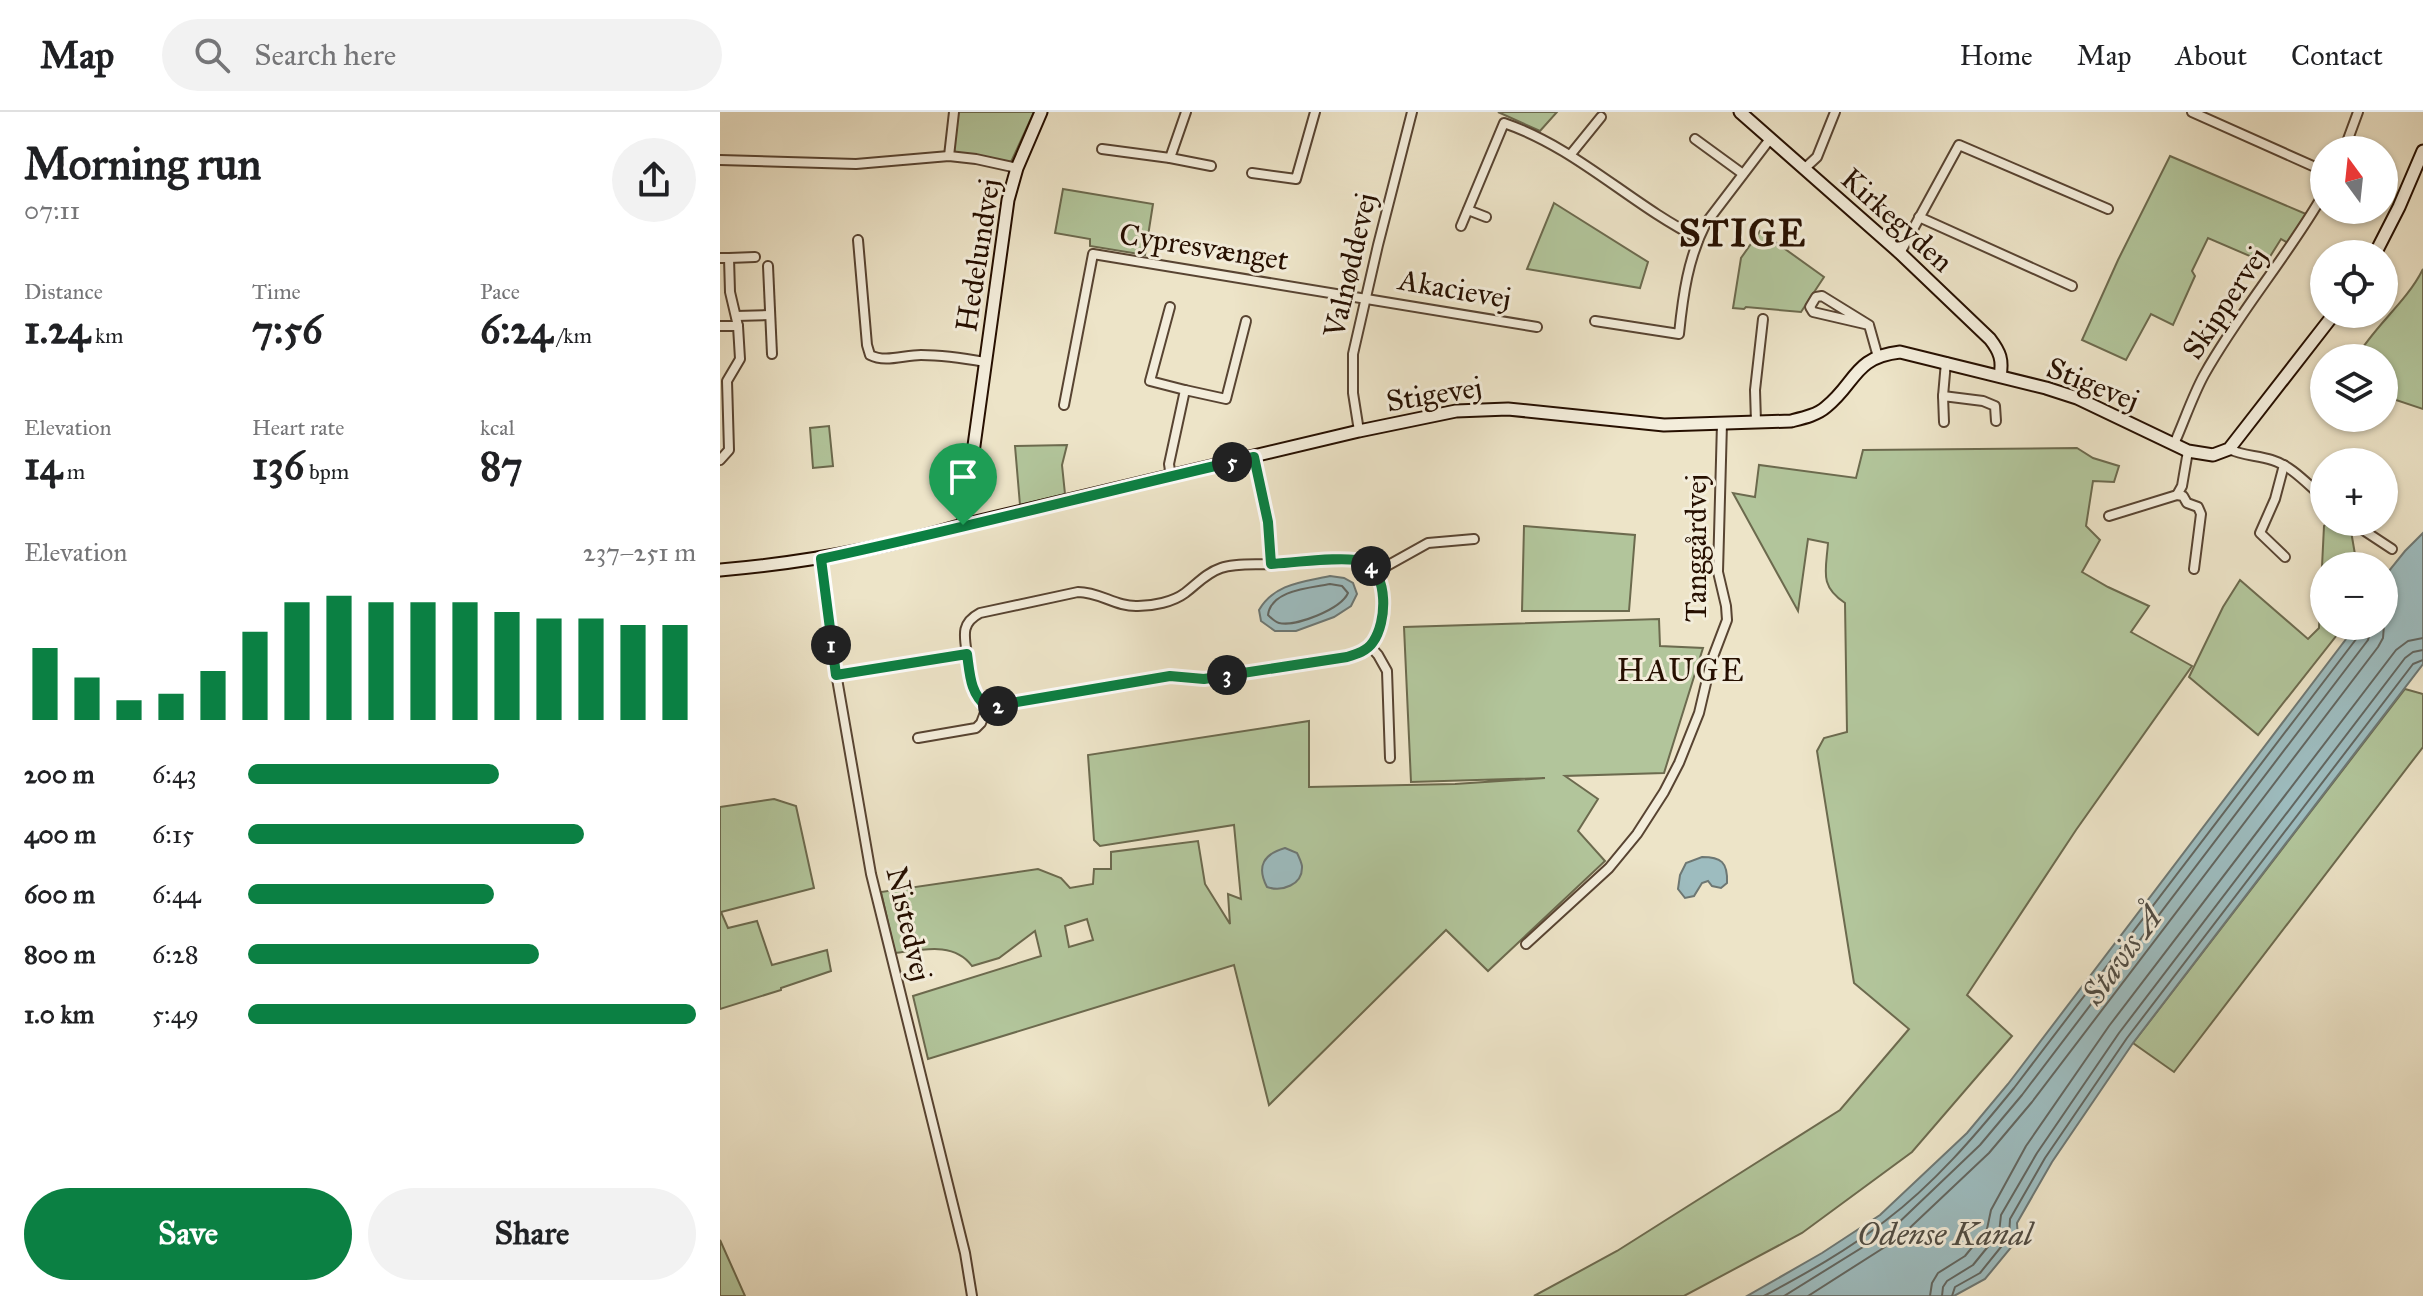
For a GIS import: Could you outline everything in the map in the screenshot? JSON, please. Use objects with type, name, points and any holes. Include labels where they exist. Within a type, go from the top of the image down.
[{"type":"street","points":[[949,156],[954,112]]},
{"type":"street","name":"Hedelundvej","points":[[963,525],[1008,200],[1017,168],[1041,112]]},
{"type":"street","points":[[1170,158],[1186,112]]},
{"type":"street","points":[[1252,173],[1296,179],[1315,112]]},
{"type":"street","name":"Valnøddevej","points":[[1359,431],[1353,393],[1353,354],[1412,112]]},
{"type":"street","name":"Kirkegyden","points":[[1740,112],[1900,253],[1999,350],[2002,362],[2000,376]]},
{"type":"street","points":[[1804,169],[1817,157],[1835,112]]},
{"type":"street","points":[[2192,112],[2310,165]]},
{"type":"street","points":[[2349,136],[2358,112]]},
{"type":"street","points":[[1571,154],[1601,117]]},
{"type":"street","points":[[1461,226],[1504,123],[1528,131],[1571,154],[1653,213],[1698,238]]},
{"type":"street","points":[[1695,139],[1743,174]]},
{"type":"street","points":[[1595,321],[1679,334],[1685,282],[1698,238],[1770,139]]},
{"type":"street","points":[[1900,253],[1959,145],[2108,209]]},
{"type":"street","points":[[1102,149],[1211,166]]},
{"type":"street","points":[[2382,240],[2423,151]]},
{"type":"street","points":[[720,160],[856,164],[949,156],[1017,168]]},
{"type":"street","points":[[1468,210],[1486,217]]},
{"type":"street","name":"Skippervej","points":[[2174,444],[2202,378],[2221,346],[2310,216]]},
{"type":"street","points":[[1919,217],[2072,286]]},
{"type":"street","name":"Hedelundvej","points":[[858,240],[870,355],[881,359],[952,356],[985,362]]},
{"type":"street","name":"Cypresvænget","points":[[1064,405],[1093,254],[1365,298]]},
{"type":"street","points":[[720,460],[729,450],[724,406],[727,381],[740,359],[737,321],[724,258],[755,257]]},
{"type":"street","points":[[768,266],[772,354]]},
{"type":"street","points":[[1869,325],[1813,312],[1810,307],[1816,297],[1822,296],[1869,325],[1878,357]]},
{"type":"street","name":"Akacievej","points":[[1365,298],[1537,327]]},
{"type":"street","points":[[1170,307],[1150,381],[1226,399],[1246,321]]},
{"type":"street","points":[[720,326],[770,315]]},
{"type":"street","points":[[1756,422],[1755,390],[1763,319]]},
{"type":"street","points":[[2229,449],[2323,328]]},
{"type":"street","name":"Stigevej","points":[[720,570],[821,559],[1359,431],[1456,411],[1500,409],[1664,425],[1791,421],[1826,408],[1861,367],[1878,357],[1900,352],[2077,398],[2188,451],[2213,455],[2229,449],[2243,456],[2261,457],[2284,465],[2310,486]]},
{"type":"street","points":[[1944,422],[1946,362]]},
{"type":"street","points":[[1171,477],[1169,464],[1185,390]]},
{"type":"street","points":[[1943,396],[1983,401],[1995,406],[1996,421]]},
{"type":"street","name":"Tanggårdvej","points":[[1526,944],[1609,868],[1637,834],[1664,792],[1699,713],[1711,662],[1727,620],[1718,572],[1722,423]]},
{"type":"street","points":[[2177,495],[2182,486],[2188,451]]},
{"type":"street","points":[[1254,457],[1268,522],[1271,564]]},
{"type":"street","points":[[2284,465],[2275,499],[2260,533],[2285,557]]},
{"type":"street","points":[[2109,516],[2177,495],[2183,496],[2187,503],[2198,507],[2201,514],[2194,569]]},
{"type":"street","points":[[2372,536],[2392,549]]},
{"type":"street","points":[[1376,572],[1428,543],[1474,539]]},
{"type":"street","name":"Nistedvej","points":[[821,559],[836,675],[871,874],[965,1253],[972,1296]]},
{"type":"street","points":[[1360,560],[1376,572],[1381,586],[1382,621],[1372,644],[1347,657],[1204,679],[1180,675],[987,707],[972,690],[964,628],[970,618],[980,613],[1078,592],[1090,592],[1118,603],[1139,606],[1170,601],[1206,575],[1222,568],[1360,560]]},
{"type":"street","points":[[1372,644],[1387,671],[1390,758]]},
{"type":"street","points":[[836,675],[967,654]]},
{"type":"street","points":[[1135,682],[1137,693]]},
{"type":"street","points":[[918,738],[976,728],[987,707]]},
{"type":"green space","points":[[957,112],[1034,112],[1011,162],[955,152]]},
{"type":"green space","points":[[1498,112],[1557,112],[1540,131]]},
{"type":"green space","points":[[2170,156],[2306,214],[2288,243],[2281,239],[2266,263],[2208,238],[2192,271],[2195,276],[2173,325],[2151,314],[2126,360],[2082,340]]},
{"type":"green space","points":[[1063,189],[1153,204],[1145,255],[1090,246],[1090,239],[1055,233]]},
{"type":"green space","points":[[1554,203],[1648,262],[1640,288],[1527,269]]},
{"type":"green space","points":[[1760,231],[1824,277],[1801,312],[1733,308],[1741,258]]},
{"type":"green space","points":[[2423,269],[2423,409],[2398,401],[2398,344],[2366,344],[2378,328],[2398,328],[2398,305]]},
{"type":"green space","points":[[829,426],[833,466],[813,468],[810,428]]},
{"type":"green space","points":[[1067,445],[1062,465],[1065,494],[1020,505],[1015,446]]},
{"type":"green space","points":[[2077,448],[2093,458],[2119,466],[2114,482],[2093,481],[2086,526],[2100,540],[2082,572],[2149,606],[2131,632],[2192,666],[2076,830],[1967,995],[2012,1036],[1912,1152],[1802,1233],[1684,1296],[1534,1296],[1617,1251],[1840,1110],[1909,1029],[1854,983],[1817,751],[1824,738],[1847,732],[1845,603],[1831,590],[1826,577],[1828,543],[1808,539],[1798,611],[1733,493],[1755,497],[1759,465],[1856,478],[1863,450]]},
{"type":"green space","points":[[1524,526],[1635,535],[1629,611],[1522,611]]},
{"type":"green space","points":[[2324,536],[2352,536],[2355,552],[2323,552]]},
{"type":"green space","points":[[2240,580],[2308,639],[2333,640],[2258,735],[2189,677],[2223,607]]},
{"type":"green space","points":[[1659,619],[1660,646],[1703,648],[1664,773],[1565,776],[1598,799],[1578,831],[1605,861],[1488,971],[1446,930],[1269,1105],[1234,965],[928,1059],[913,996],[1041,956],[1035,931],[999,958],[972,966],[965,958],[947,950],[895,953],[881,892],[1038,869],[1061,878],[1070,888],[1093,884],[1094,869],[1111,869],[1111,852],[1198,841],[1205,884],[1230,924],[1228,894],[1241,899],[1234,825],[1100,846],[1094,840],[1088,755],[1309,721],[1309,787],[1455,784],[1545,778],[1411,782],[1404,627]],"holes":[[[1087,919],[1093,940],[1069,947],[1065,926]]]},
{"type":"green space","points":[[2405,689],[2423,694],[2423,747],[2174,1072],[2133,1043]]},
{"type":"green space","points":[[774,799],[796,806],[814,888],[721,912],[728,928],[757,921],[772,965],[827,950],[831,971],[720,1009],[720,807]]},
{"type":"green space","points":[[720,1240],[745,1296],[720,1296]]},
{"type":"water","name":"Odense Kanal","points":[[2423,533],[2423,664],[2133,1043],[2052,1162],[2017,1223],[2018,1239],[1985,1279],[1954,1296],[1747,1296],[1880,1215],[1967,1133],[2008,1084],[2345,640],[2398,640],[2398,560]]},
{"type":"water","points":[[1330,576],[1353,583],[1357,594],[1351,606],[1334,617],[1296,631],[1275,631],[1261,621],[1259,610],[1281,589]]},
{"type":"water","points":[[1285,848],[1297,853],[1302,866],[1299,878],[1285,888],[1267,887],[1262,873],[1264,862],[1267,857]]},
{"type":"water","points":[[1702,857],[1722,862],[1727,883],[1721,888],[1712,886],[1708,881],[1702,883],[1694,896],[1685,898],[1678,889],[1680,875],[1686,863]]},
{"type":"district","name":"STIGE","points":[[1743,233]]},
{"type":"district","name":"HAUGE","points":[[1681,670]]},
{"type":"route","points":[[1254,457],[1268,522],[1271,564],[1350,560],[1367,563],[1378,575],[1381,586],[1382,621],[1374,641],[1359,653],[1347,657],[1204,679],[1170,676],[999,706],[987,707],[977,699],[972,690],[967,654],[836,675],[821,559],[963,525],[1254,457]]},
{"type":"water label","name":"Stavis Å","points":[[2122,955]]}]
